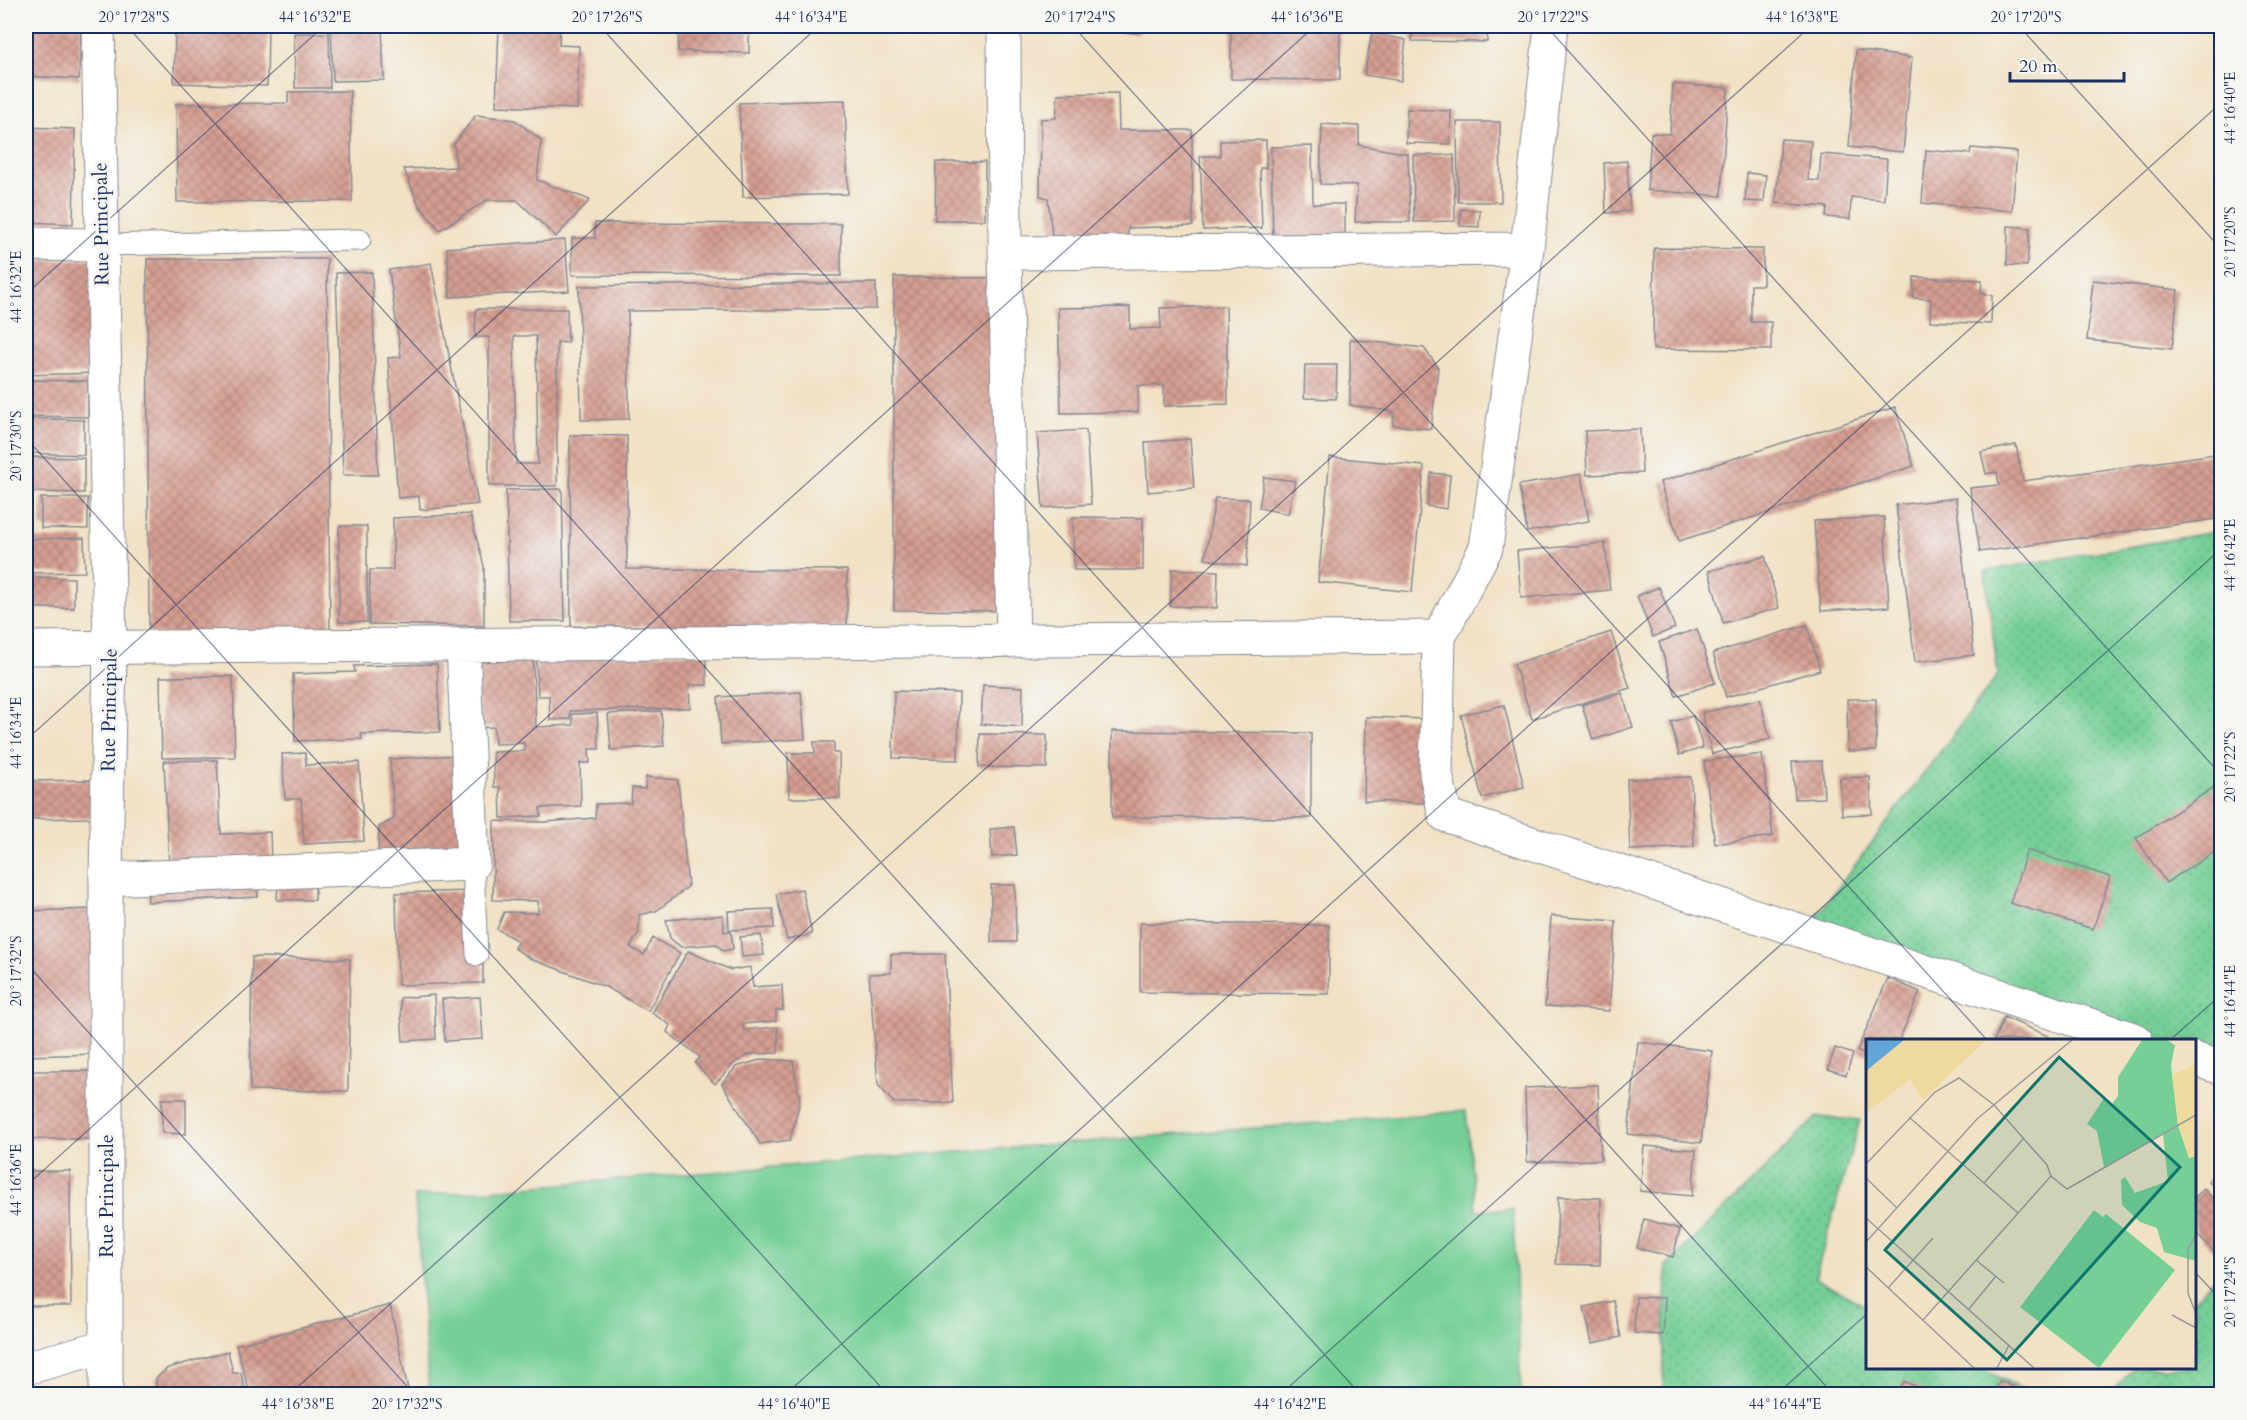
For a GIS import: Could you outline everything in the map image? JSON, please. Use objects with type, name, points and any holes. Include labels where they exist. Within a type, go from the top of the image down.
[{"type":"street","name":"Rue Principale","points":[[98,26],[110,648],[106,879],[106,1395]]},
{"type":"street","points":[[1004,26],[1005,253],[1013,640]]},
{"type":"street","points":[[1551,26],[1527,249],[1486,548],[1440,637],[1436,774],[1445,815],[2130,1039]]},
{"type":"street","points":[[26,244],[101,245]]},
{"type":"street","points":[[1005,253],[1527,249]]},
{"type":"street","points":[[26,648],[1440,637]]},
{"type":"street","points":[[106,879],[473,864],[463,645]]},
{"type":"street","points":[[2196,1060],[2222,1068]]},
{"type":"street","points":[[26,1368],[106,1346]]},
{"type":"lane","points":[[101,245],[360,240]]},
{"type":"lane","points":[[473,864],[477,955]]},
{"type":"green space","points":[[2221,531],[2221,1069],[2196,1060],[2196,1039],[2131,1039],[1803,934],[1998,675],[1985,571]]},
{"type":"green space","points":[[1466,1111],[1476,1210],[1513,1209],[1521,1394],[429,1394],[415,1196]]},
{"type":"green space","points":[[1817,1117],[1860,1120],[1815,1278],[1866,1306],[1866,1369],[1983,1369],[2032,1394],[1663,1394],[1666,1266]]},
{"type":"green space","points":[[2221,1270],[2221,1394],[2110,1394],[2133,1369],[2196,1369],[2196,1299]]},
{"type":"building","points":[[26,26],[81,26],[79,79],[26,76]]},
{"type":"building","points":[[175,26],[268,26],[267,86],[174,83]]},
{"type":"building","points":[[331,26],[382,26],[384,80],[333,81]]},
{"type":"building","points":[[499,26],[560,26],[559,45],[579,46],[577,109],[496,106]]},
{"type":"building","points":[[679,26],[749,26],[749,53],[678,51]]},
{"type":"building","points":[[1070,26],[1139,26],[1138,33],[1070,30]]},
{"type":"building","points":[[1231,26],[1340,26],[1340,80],[1231,79]]},
{"type":"building","points":[[1412,26],[1487,26],[1487,42],[1412,41]]},
{"type":"building","points":[[294,33],[329,33],[330,88],[295,88]]},
{"type":"building","points":[[1372,33],[1406,40],[1401,81],[1364,75]]},
{"type":"building","points":[[1856,50],[1912,58],[1903,152],[1849,147]]},
{"type":"building","points":[[1673,84],[1728,88],[1721,196],[1647,190],[1651,133],[1670,134]]},
{"type":"building","points":[[350,91],[352,201],[177,202],[176,104],[288,103],[288,92]]},
{"type":"building","points":[[1118,93],[1119,130],[1192,130],[1193,226],[1128,228],[1128,242],[1053,244],[1048,198],[1040,196],[1041,119],[1056,118],[1058,94]]},
{"type":"building","points":[[845,100],[848,194],[743,197],[739,103]]},
{"type":"building","points":[[1407,109],[1451,111],[1450,144],[1406,143]]},
{"type":"building","points":[[476,115],[515,120],[541,140],[537,180],[590,200],[556,237],[517,200],[487,200],[440,230],[419,205],[404,169],[456,167],[454,144]]},
{"type":"building","points":[[1457,122],[1500,122],[1501,202],[1458,202]]},
{"type":"building","points":[[1322,124],[1359,126],[1359,145],[1408,154],[1410,222],[1355,222],[1357,185],[1320,184]]},
{"type":"building","points":[[26,127],[75,129],[73,224],[26,222]]},
{"type":"building","points":[[1781,139],[1811,141],[1808,180],[1819,181],[1821,154],[1887,159],[1884,200],[1851,197],[1850,219],[1826,217],[1827,207],[1776,203]]},
{"type":"building","points":[[1266,140],[1266,168],[1260,168],[1262,228],[1203,230],[1200,156],[1220,156],[1220,141]]},
{"type":"building","points":[[1312,146],[1313,204],[1345,204],[1345,241],[1273,242],[1271,147]]},
{"type":"building","points":[[1971,148],[2017,152],[2012,211],[1922,203],[1926,150],[1970,154]]},
{"type":"building","points":[[1413,155],[1454,155],[1455,221],[1414,222]]},
{"type":"building","points":[[1627,161],[1630,211],[1606,213],[1604,163]]},
{"type":"building","points":[[936,162],[985,162],[985,220],[935,220]]},
{"type":"building","points":[[1747,173],[1766,175],[1764,202],[1745,201]]},
{"type":"building","points":[[1461,209],[1480,210],[1479,227],[1460,226]]},
{"type":"building","points":[[595,223],[841,224],[841,276],[572,275],[572,238],[595,238]]},
{"type":"building","points":[[2008,226],[2030,228],[2027,266],[2007,265]]},
{"type":"building","points":[[565,240],[569,291],[450,297],[447,248]]},
{"type":"building","points":[[1654,248],[1763,249],[1763,285],[1751,285],[1751,322],[1771,322],[1771,350],[1653,349]]},
{"type":"building","points":[[94,259],[97,373],[26,375],[26,260]]},
{"type":"building","points":[[147,259],[327,259],[330,634],[149,634]]},
{"type":"building","points":[[431,263],[478,504],[420,510],[419,496],[398,498],[388,358],[401,357],[389,270]]},
{"type":"building","points":[[372,272],[378,475],[343,475],[336,273]]},
{"type":"building","points":[[894,277],[1003,278],[1003,611],[894,610]]},
{"type":"building","points":[[1914,277],[1982,280],[1981,294],[1992,295],[1991,324],[1930,321],[1931,299],[1913,298]]},
{"type":"building","points":[[2093,280],[2178,290],[2172,349],[2087,340]]},
{"type":"building","points":[[876,283],[876,309],[628,311],[629,419],[581,420],[579,286]]},
{"type":"building","points":[[1226,306],[1228,404],[1164,406],[1164,385],[1138,386],[1138,412],[1061,413],[1058,308],[1130,307],[1130,329],[1161,328],[1160,308]]},
{"type":"building","points":[[476,309],[567,309],[568,343],[557,342],[557,486],[489,486],[489,337],[475,337]],"holes":[[[514,336],[536,336],[538,464],[516,464]]]},
{"type":"building","points":[[1350,339],[1424,348],[1438,367],[1431,429],[1393,425],[1394,412],[1350,405]]},
{"type":"building","points":[[1305,365],[1337,365],[1336,399],[1304,398]]},
{"type":"building","points":[[26,380],[88,381],[88,417],[26,416]]},
{"type":"building","points":[[1895,407],[1914,466],[1679,541],[1660,482]]},
{"type":"building","points":[[26,418],[84,420],[84,455],[26,453]]},
{"type":"building","points":[[1640,429],[1642,473],[1587,475],[1585,431]]},
{"type":"building","points":[[1086,430],[1091,504],[1043,508],[1037,433]]},
{"type":"building","points":[[570,435],[627,436],[627,569],[847,570],[847,627],[571,626]]},
{"type":"building","points":[[1190,439],[1194,488],[1148,492],[1145,442]]},
{"type":"building","points":[[2016,445],[2023,481],[2215,454],[2222,499],[2222,518],[1980,552],[1970,488],[1999,485],[1997,472],[1986,474],[1981,452]]},
{"type":"building","points":[[26,457],[84,458],[84,493],[26,492]]},
{"type":"building","points":[[1330,457],[1424,466],[1412,592],[1318,582]]},
{"type":"building","points":[[1431,473],[1450,475],[1447,509],[1427,506]]},
{"type":"building","points":[[1581,474],[1589,521],[1527,532],[1519,485]]},
{"type":"building","points":[[1264,477],[1295,481],[1288,514],[1259,508]]},
{"type":"building","points":[[562,489],[565,621],[509,621],[506,490]]},
{"type":"building","points":[[41,498],[88,498],[88,529],[41,528]]},
{"type":"building","points":[[1215,498],[1250,499],[1247,566],[1205,559]]},
{"type":"building","points":[[1956,498],[1974,655],[1915,662],[1896,505]]},
{"type":"building","points":[[470,514],[484,566],[484,626],[369,624],[370,570],[393,570],[393,518]]},
{"type":"building","points":[[1073,517],[1143,518],[1143,570],[1074,570]]},
{"type":"building","points":[[1884,517],[1889,607],[1821,611],[1814,521]]},
{"type":"building","points":[[339,526],[367,526],[367,622],[339,622]]},
{"type":"building","points":[[84,538],[85,572],[26,573],[26,539]]},
{"type":"building","points":[[1605,543],[1610,590],[1521,598],[1517,551]]},
{"type":"building","points":[[1765,556],[1779,608],[1723,623],[1709,571]]},
{"type":"building","points":[[1172,569],[1218,571],[1217,608],[1170,606]]},
{"type":"building","points":[[27,577],[74,578],[74,608],[27,608]]},
{"type":"building","points":[[1659,587],[1675,628],[1653,637],[1637,596]]},
{"type":"building","points":[[1807,625],[1820,670],[1726,697],[1713,653]]},
{"type":"building","points":[[1697,629],[1715,683],[1676,696],[1659,642]]},
{"type":"building","points":[[1611,632],[1630,688],[1532,719],[1514,664]]},
{"type":"building","points":[[706,653],[707,685],[689,685],[690,708],[570,711],[570,719],[550,720],[549,696],[538,696],[536,657]]},
{"type":"building","points":[[533,659],[536,727],[573,725],[572,714],[597,713],[599,749],[589,749],[590,763],[580,763],[581,806],[540,808],[541,816],[501,818],[500,787],[494,787],[493,752],[524,751],[524,743],[495,744],[494,727],[479,728],[476,662]]},
{"type":"building","points":[[437,664],[440,732],[361,734],[362,739],[295,741],[293,674],[355,672],[354,666]]},
{"type":"building","points":[[233,676],[235,757],[162,758],[160,677]]},
{"type":"building","points":[[983,685],[1023,687],[1022,727],[981,724]]},
{"type":"building","points":[[894,691],[959,693],[958,760],[893,758]]},
{"type":"building","points":[[801,692],[805,739],[721,744],[718,697]]},
{"type":"building","points":[[1622,693],[1633,727],[1593,740],[1582,705]]},
{"type":"building","points":[[1760,699],[1770,739],[1712,754],[1702,713]]},
{"type":"building","points":[[1847,699],[1876,699],[1876,751],[1848,751]]},
{"type":"building","points":[[1504,705],[1524,787],[1482,798],[1461,715]]},
{"type":"building","points":[[661,711],[664,746],[611,750],[608,714]]},
{"type":"building","points":[[1693,716],[1703,748],[1679,755],[1671,722]]},
{"type":"building","points":[[1366,717],[1425,719],[1424,803],[1364,801]]},
{"type":"building","points":[[1112,731],[1311,733],[1311,818],[1112,817]]},
{"type":"building","points":[[980,734],[1047,735],[1047,768],[979,767]]},
{"type":"building","points":[[814,742],[834,742],[834,753],[839,753],[840,798],[789,798],[788,753],[815,753]]},
{"type":"building","points":[[305,753],[306,765],[359,762],[364,841],[304,844],[301,799],[285,799],[282,754]]},
{"type":"building","points":[[1762,754],[1773,836],[1715,844],[1704,761]]},
{"type":"building","points":[[456,755],[462,843],[451,855],[378,854],[379,827],[394,819],[390,759]]},
{"type":"building","points":[[217,760],[221,834],[270,832],[271,862],[169,866],[164,761]]},
{"type":"building","points":[[1822,761],[1824,798],[1795,799],[1792,762]]},
{"type":"building","points":[[646,777],[678,780],[688,887],[656,911],[639,915],[639,932],[630,947],[644,955],[653,938],[680,953],[648,1011],[606,987],[531,959],[514,948],[518,941],[497,929],[504,912],[538,913],[538,901],[493,900],[494,821],[545,822],[595,818],[596,804],[631,803],[632,788],[645,789]]},
{"type":"building","points":[[1691,777],[1694,847],[1630,850],[1627,779]]},
{"type":"building","points":[[1870,777],[1872,814],[1842,815],[1840,778]]},
{"type":"building","points":[[92,780],[92,818],[26,819],[26,781]]},
{"type":"building","points":[[2222,782],[2222,847],[2166,883],[2136,838]]},
{"type":"building","points":[[1014,827],[1017,855],[992,857],[990,829]]},
{"type":"building","points":[[26,836],[28,836],[28,883],[26,883]]},
{"type":"building","points":[[2027,850],[2110,877],[2093,929],[2010,903]]},
{"type":"building","points":[[257,880],[258,897],[148,902],[147,884]]},
{"type":"building","points":[[278,884],[315,884],[315,900],[277,900]]},
{"type":"building","points":[[991,885],[1015,885],[1016,942],[991,942]]},
{"type":"building","points":[[802,889],[812,934],[787,940],[776,894]]},
{"type":"building","points":[[472,891],[483,955],[483,983],[398,985],[396,893]]},
{"type":"building","points":[[94,909],[99,1054],[26,1056],[26,911]]},
{"type":"building","points":[[773,909],[774,928],[729,930],[728,911]]},
{"type":"building","points":[[723,915],[724,932],[731,931],[733,949],[723,951],[716,944],[681,947],[670,938],[666,920]]},
{"type":"building","points":[[1551,916],[1616,921],[1609,1011],[1545,1006]]},
{"type":"building","points":[[1140,923],[1329,925],[1329,994],[1140,992]]},
{"type":"building","points":[[761,935],[764,955],[742,957],[740,937]]},
{"type":"building","points":[[688,951],[731,970],[750,967],[753,987],[782,985],[783,1010],[776,1010],[776,1021],[743,1024],[744,1030],[778,1027],[778,1053],[750,1054],[734,1063],[715,1084],[695,1063],[700,1057],[667,1032],[670,1025],[652,1013]]},
{"type":"building","points":[[891,954],[945,954],[953,1103],[894,1103],[878,1085],[869,974],[891,973]]},
{"type":"building","points":[[252,957],[350,959],[348,1091],[250,1090]]},
{"type":"building","points":[[1888,978],[1920,992],[1899,1039],[1866,1039],[1866,1055],[1857,1051]]},
{"type":"building","points":[[434,995],[436,1039],[403,1041],[400,998]]},
{"type":"building","points":[[480,997],[483,1039],[445,1041],[442,999]]},
{"type":"building","points":[[2004,1017],[2048,1036],[2046,1039],[1994,1039]]},
{"type":"building","points":[[1638,1042],[1712,1051],[1701,1143],[1628,1134]]},
{"type":"building","points":[[1835,1048],[1853,1054],[1846,1075],[1828,1069]]},
{"type":"building","points":[[763,1059],[793,1061],[800,1101],[790,1140],[760,1144],[722,1084],[736,1067]]},
{"type":"building","points":[[30,1071],[92,1071],[93,1139],[31,1139]]},
{"type":"building","points":[[1598,1085],[1601,1160],[1527,1162],[1525,1088]]},
{"type":"building","points":[[162,1099],[186,1099],[186,1134],[162,1133]]},
{"type":"building","points":[[1644,1146],[1696,1150],[1692,1196],[1640,1191]]},
{"type":"building","points":[[2222,1167],[2222,1195],[2208,1181]]},
{"type":"building","points":[[26,1171],[70,1171],[71,1306],[26,1306]]},
{"type":"building","points":[[2204,1189],[2222,1208],[2222,1248],[2215,1253],[2196,1232],[2196,1196]]},
{"type":"building","points":[[1558,1197],[1601,1198],[1600,1265],[1556,1264]]},
{"type":"building","points":[[1644,1219],[1680,1229],[1673,1257],[1637,1248]]},
{"type":"building","points":[[1636,1297],[1665,1298],[1663,1335],[1634,1333]]},
{"type":"building","points":[[1613,1301],[1621,1337],[1592,1343],[1584,1307]]},
{"type":"building","points":[[390,1305],[409,1394],[250,1394],[236,1345]]},
{"type":"building","points":[[228,1351],[233,1373],[241,1373],[246,1394],[157,1394],[156,1378],[168,1368]]},
{"type":"building","points":[[1904,1381],[1932,1394],[1897,1394]]},
{"type":"building","points":[[2000,1381],[2029,1394],[1993,1394]]}]
